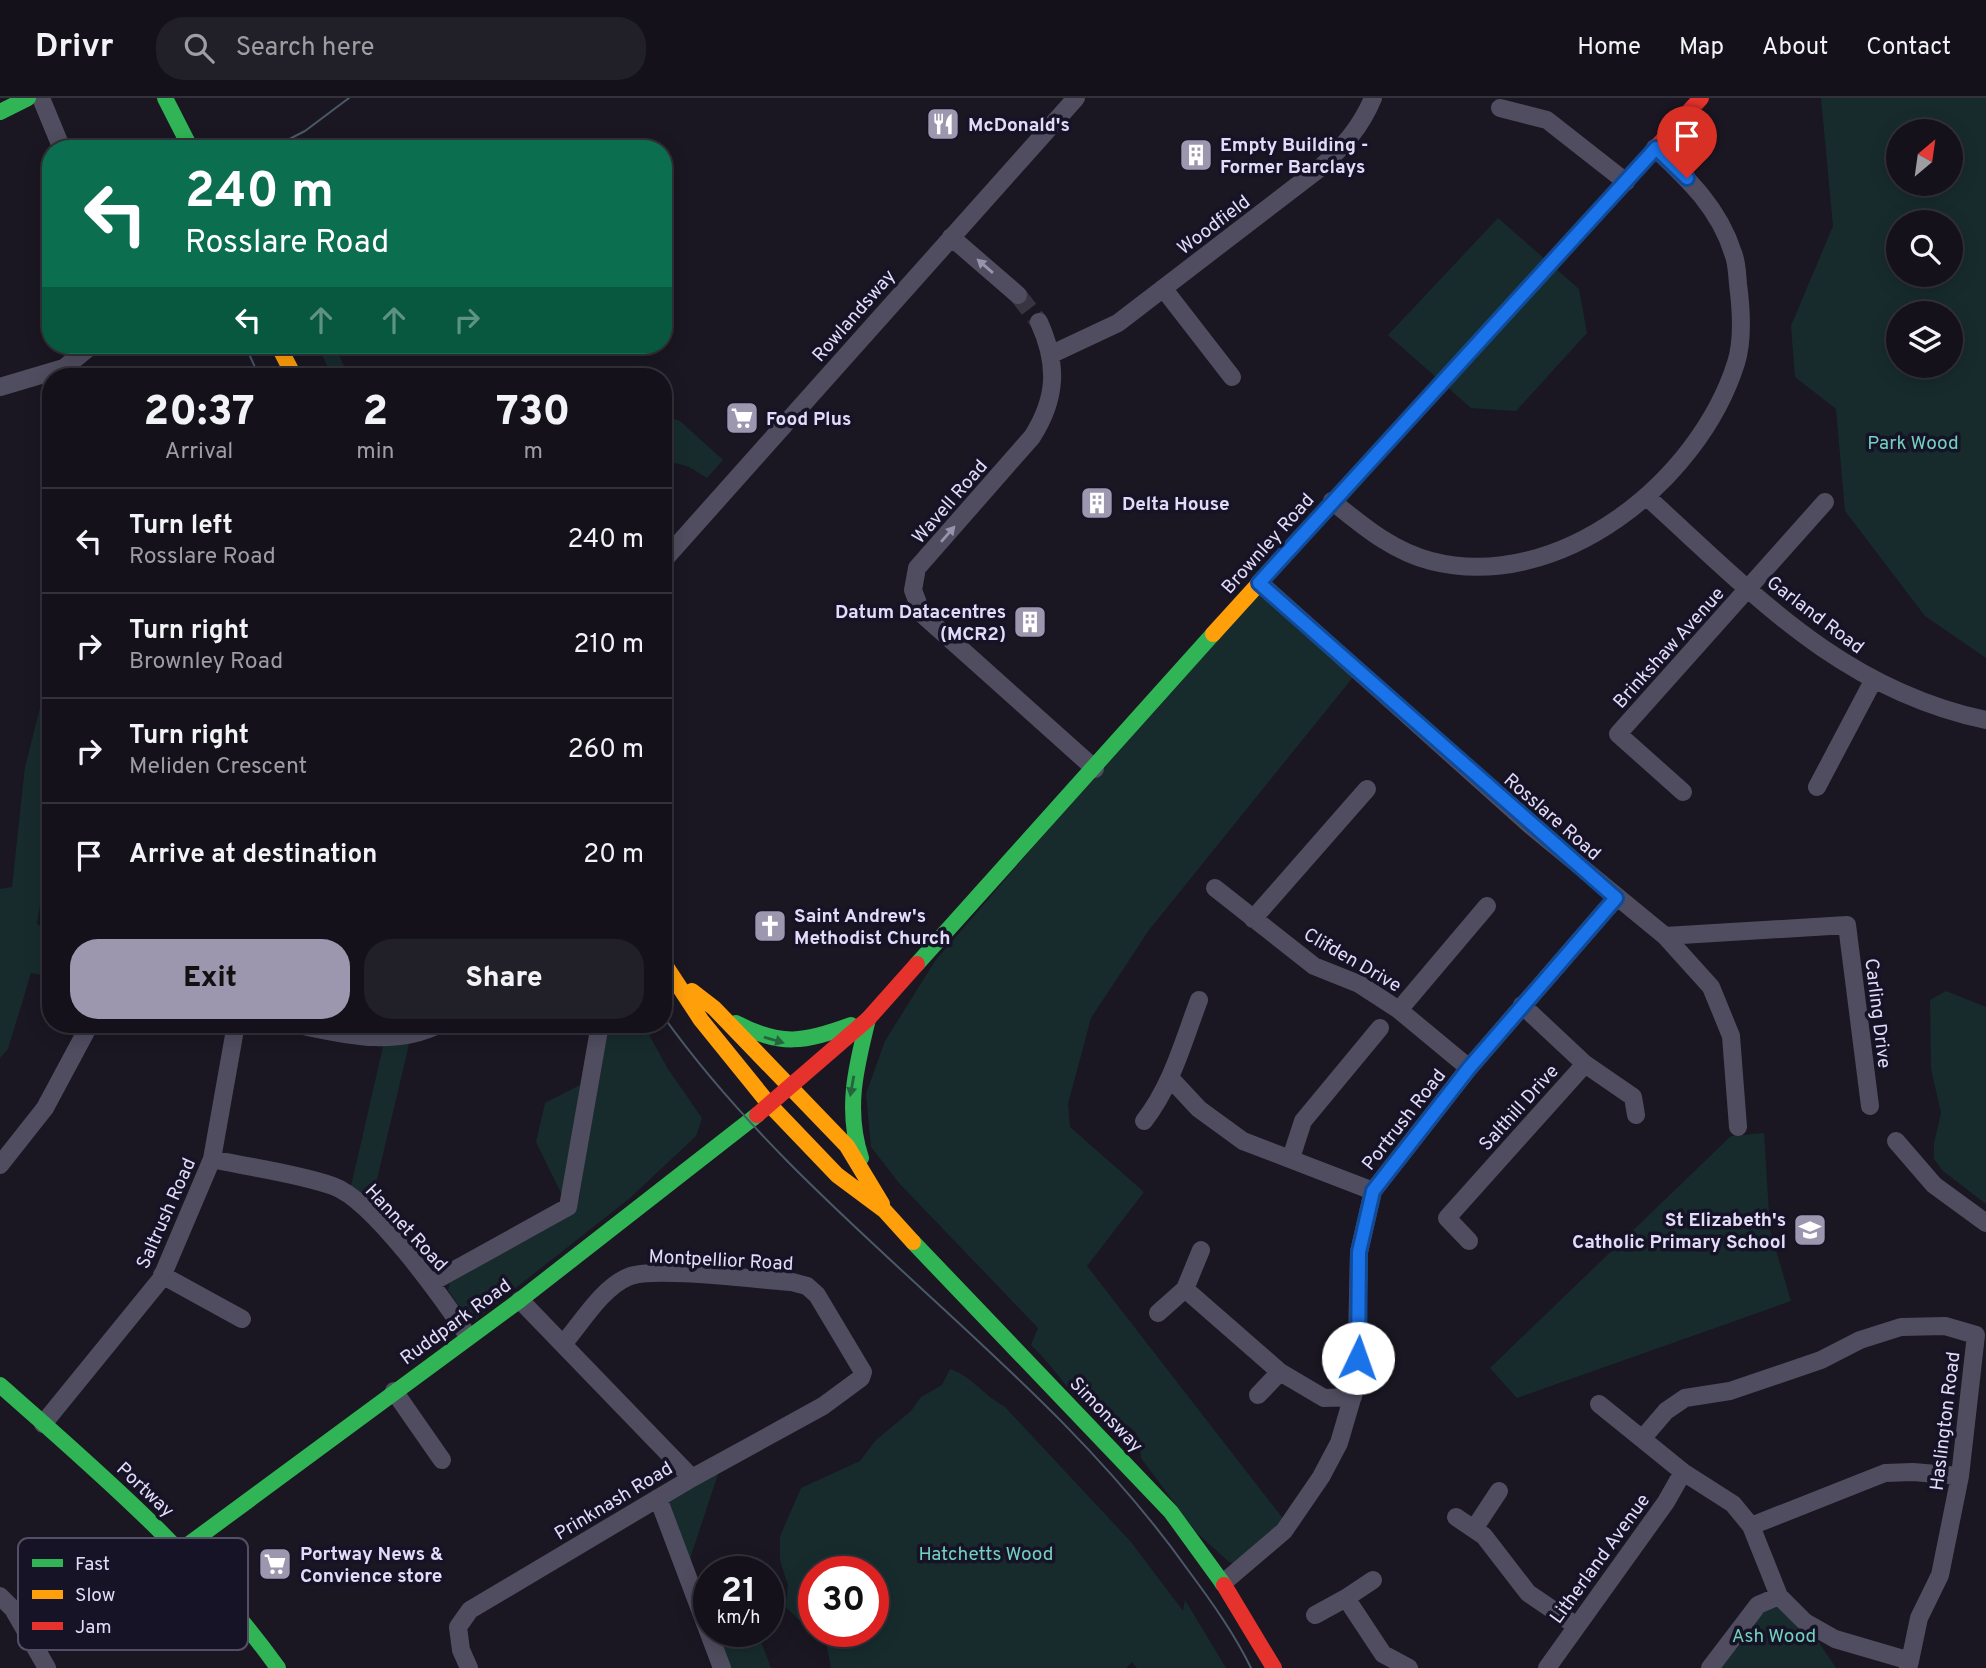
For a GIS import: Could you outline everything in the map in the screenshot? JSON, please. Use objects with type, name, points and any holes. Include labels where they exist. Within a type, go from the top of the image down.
[{"type":"street","points":[[0,112],[29,98]]},
{"type":"street","points":[[41,98],[58,140]]},
{"type":"street","points":[[165,98],[186,140]]},
{"type":"street","name":"Rowlandsway","points":[[672,551],[1076,98]]},
{"type":"street","name":"Woodfield","points":[[1052,354],[1118,323],[1328,160],[1364,120],[1373,98]]},
{"type":"street","name":"Brownley Road","points":[[789,1087],[868,1020],[1332,502],[1701,98]]},
{"type":"street","points":[[1500,108],[1547,120],[1626,182]]},
{"type":"street","points":[[1332,502],[1404,552],[1432,561],[1497,566],[1557,551],[1587,536],[1647,497],[1684,460],[1712,419],[1737,361],[1740,301],[1734,253],[1703,193],[1656,148]]},
{"type":"street","points":[[951,237],[1018,295]]},
{"type":"street","points":[[1163,288],[1232,377]]},
{"type":"street","name":"Wavell Road","points":[[1039,322],[1052,354],[1052,398],[1044,418],[1032,437],[917,568],[913,590],[922,614],[1095,769]]},
{"type":"street","points":[[64,368],[81,354]]},
{"type":"street","points":[[0,387],[42,375]]},
{"type":"street","name":"Garland Road","points":[[1647,497],[1749,589],[1828,655],[1873,681],[1914,700],[1986,720]]},
{"type":"street","name":"Brinkshaw Avenue","points":[[1683,792],[1618,734],[1825,502]]},
{"type":"street","name":"Rosslare Road","points":[[1259,583],[1616,898],[1665,936],[1711,987],[1731,1036],[1738,1126]]},
{"type":"street","points":[[1817,787],[1873,681]]},
{"type":"street","points":[[1253,919],[1367,789]]},
{"type":"street","name":"Clifden Drive","points":[[1215,888],[1314,966],[1359,984],[1399,1010],[1469,1068]]},
{"type":"street","name":"Portrush Road","points":[[1223,1583],[1284,1531],[1339,1443],[1353,1397],[1360,1331],[1359,1252],[1373,1191],[1469,1068],[1616,898]]},
{"type":"street","name":"Clifden Drive","points":[[1399,1010],[1487,906]]},
{"type":"street","name":"Carling Drive","points":[[1665,936],[1847,925],[1870,1106]]},
{"type":"street","name":"Simonsway","points":[[672,971],[714,1008],[789,1087]]},
{"type":"street","name":"Simonsway","points":[[672,974],[701,1020],[769,1104],[836,1175],[870,1193],[970,1304],[1092,1427],[1171,1512],[1223,1583],[1274,1668]]},
{"type":"street","points":[[1144,1121],[1162,1098],[1171,1079],[1199,1000]]},
{"type":"street","name":"Salthill Drive","points":[[1469,1241],[1447,1218],[1585,1064],[1522,1005]]},
{"type":"street","points":[[714,1008],[746,1029],[789,1044],[808,1041],[868,1020]]},
{"type":"street","points":[[868,1020],[851,1086],[850,1107],[855,1143],[870,1193]]},
{"type":"street","points":[[1291,1158],[1303,1121],[1380,1028]]},
{"type":"street","points":[[0,1164],[45,1108],[85,1033]]},
{"type":"street","name":"Saltrush Road","points":[[43,1424],[136,1312],[162,1275],[212,1159],[234,1033]]},
{"type":"street","points":[[340,1033],[365,1038],[422,1033]]},
{"type":"street","points":[[431,1283],[568,1207],[598,1033]]},
{"type":"street","points":[[1585,1064],[1633,1097],[1636,1115]]},
{"type":"street","points":[[1171,1079],[1199,1109],[1243,1141],[1373,1191]]},
{"type":"street","points":[[789,1087],[786,1101],[789,1106],[870,1193]]},
{"type":"street","name":"Ruddpark Road","points":[[197,1538],[520,1300],[750,1121],[789,1087]]},
{"type":"street","points":[[1896,1141],[1934,1185],[1986,1223]]},
{"type":"street","name":"Hannet Road","points":[[212,1159],[334,1186],[359,1201],[431,1283],[468,1336]]},
{"type":"street","points":[[1158,1313],[1185,1289],[1201,1250]]},
{"type":"street","name":"Montpellior Road","points":[[564,1343],[592,1308],[618,1284],[643,1273],[792,1282],[817,1294],[863,1372],[861,1378],[856,1385],[823,1406],[692,1478]]},
{"type":"street","points":[[162,1275],[242,1319]]},
{"type":"street","points":[[1185,1289],[1280,1372],[1324,1398],[1353,1397]]},
{"type":"street","name":"Prinknash Road","points":[[469,1668],[461,1650],[458,1627],[470,1610],[692,1478],[520,1300]]},
{"type":"street","name":"Haslington Road","points":[[1598,1404],[1642,1440],[1683,1472],[1733,1504],[1751,1526],[1779,1597],[1805,1622],[1836,1639],[1909,1664],[1919,1618],[1940,1575],[1960,1476],[1976,1335],[1945,1326],[1901,1327],[1860,1340],[1821,1360],[1730,1391],[1685,1398],[1666,1410],[1642,1440]]},
{"type":"street","points":[[1258,1395],[1280,1372]]},
{"type":"street","name":"Portway","points":[[0,1385],[168,1538]]},
{"type":"street","points":[[394,1391],[442,1460]]},
{"type":"street","name":"Litherland Avenue","points":[[1547,1668],[1575,1625],[1666,1502],[1683,1472]]},
{"type":"street","points":[[1751,1526],[1885,1474],[1913,1472],[1960,1476]]},
{"type":"street","points":[[1474,1529],[1499,1491]]},
{"type":"street","points":[[658,1498],[722,1668]]},
{"type":"street","points":[[1456,1517],[1484,1536],[1528,1593],[1575,1625]]},
{"type":"street","points":[[1315,1615],[1373,1580]]},
{"type":"street","points":[[0,1596],[18,1618]]},
{"type":"street","points":[[1710,1668],[1758,1605],[1779,1597]]},
{"type":"street","points":[[1346,1598],[1383,1654],[1409,1668]]},
{"type":"street","name":"Portway","points":[[248,1624],[278,1668]]},
{"type":"street","points":[[37,1650],[47,1668]]},
{"type":"green space","name":"Park Wood","points":[[1821,98],[1986,98],[1986,658],[1925,616],[1845,511],[1836,409],[1795,377],[1791,326],[1833,226]]},
{"type":"green space","points":[[1498,218],[1579,289],[1587,333],[1516,411],[1471,408],[1388,335]]},
{"type":"green space","points":[[321,354],[338,354],[345,368],[328,368]]},
{"type":"green space","points":[[672,418],[680,421],[723,460],[707,478],[672,463]]},
{"type":"green space","points":[[1260,583],[1358,671],[1149,930],[1091,1018],[1068,1104],[1070,1127],[1144,1192],[1087,1266],[1288,1525],[1242,1567],[1229,1562],[1196,1532],[1141,1458],[1139,1441],[1134,1431],[1109,1416],[1102,1418],[1073,1393],[1031,1345],[1038,1328],[899,1183],[871,1147],[866,1094],[885,1041],[935,961]]},
{"type":"green space","points":[[42,700],[42,892],[37,924],[42,926],[42,975],[31,973],[8,1049],[0,1058],[0,889],[12,887],[25,767]]},
{"type":"green space","points":[[1946,991],[1986,1007],[1986,1204],[1943,1171],[1934,1159],[1934,1143],[1941,1113],[1931,1069],[1930,1000]]},
{"type":"green space","points":[[378,1033],[418,1033],[411,1036],[369,1213],[349,1195],[385,1038],[376,1038]]},
{"type":"green space","points":[[604,1033],[648,1033],[668,1069],[702,1118],[696,1136],[630,1198],[475,1320],[459,1306],[448,1290],[450,1283],[570,1216],[579,1199]]},
{"type":"green space","points":[[580,1085],[563,1197],[536,1142],[545,1103]]},
{"type":"green space","points":[[1764,1133],[1770,1230],[1791,1301],[1517,1398],[1490,1368],[1731,1136]]},
{"type":"green space","name":"Hatchetts Wood","points":[[950,1369],[1004,1406],[1131,1542],[1183,1611],[1185,1600],[1226,1668],[1137,1668],[1132,1662],[1126,1668],[831,1668],[827,1647],[889,1647],[889,1556],[798,1556],[798,1619],[786,1607],[788,1585],[784,1573],[784,1556],[780,1556],[780,1536],[801,1488],[860,1461],[876,1440],[911,1411],[921,1397],[942,1385]]},
{"type":"green space","points":[[722,1462],[686,1571],[658,1498]]},
{"type":"green space","name":"Ash Wood","points":[[1779,1596],[1805,1622],[1836,1668],[1710,1668],[1734,1634]]},
{"type":"green space","points":[[715,1647],[763,1647],[771,1668],[722,1668]]},
{"type":"tunnel","points":[[1018,295],[1039,322]]},
{"type":"tram line","points":[[288,140],[305,131],[349,98]]},
{"type":"tram line","points":[[249,354],[255,368]]},
{"type":"tram line","points":[[672,1027],[722,1091],[787,1161],[996,1358],[1064,1425],[1129,1495],[1214,1605],[1251,1668]]},
{"type":"traffic: fast","points":[[0,112],[28,98]]},
{"type":"traffic: fast","points":[[165,98],[186,140]]},
{"type":"traffic: fast","points":[[917,964],[1213,634]]},
{"type":"traffic: fast","points":[[861,1158],[856,1140],[853,1106],[856,1071],[868,1019]]},
{"type":"traffic: fast","points":[[736,1023],[780,1039],[806,1038],[851,1025]]},
{"type":"traffic: fast","points":[[197,1538],[520,1300],[757,1115]]},
{"type":"traffic: fast","points":[[913,1242],[1171,1512],[1224,1585]]},
{"type":"traffic: fast","points":[[0,1385],[111,1484],[166,1538]]},
{"type":"traffic: fast","points":[[248,1628],[278,1668]]},
{"type":"traffic: slow","points":[[1213,634],[1612,196]]},
{"type":"traffic: slow","points":[[283,354],[290,368]]},
{"type":"traffic: slow","points":[[672,976],[701,1020],[769,1104],[837,1175],[884,1210],[913,1242]]},
{"type":"traffic: slow","points":[[692,991],[714,1008],[847,1146],[882,1204]]},
{"type":"traffic: jam","points":[[1612,196],[1701,98]]},
{"type":"traffic: jam","points":[[757,1115],[868,1019],[917,964]]},
{"type":"traffic: jam","points":[[1224,1585],[1274,1668]]},
{"type":"place","name":"McDonald's","points":[[943,124]]},
{"type":"place","name":"Empty Building - Former Barclays","points":[[1196,155]]},
{"type":"place","name":"Food Plus","points":[[742,418]]},
{"type":"place","name":"Delta House","points":[[1097,503]]},
{"type":"place","name":"Datum Datacentres (MCR2)","points":[[1030,622]]},
{"type":"place","name":"Saint Andrew's Methodist Church","points":[[770,926]]},
{"type":"place","name":"St Elizabeth's Catholic Primary School","points":[[1810,1230]]},
{"type":"place","name":"Portway News & Convience store","points":[[275,1564]]},
{"type":"route","points":[[1358,1358],[1359,1252],[1373,1191],[1469,1068],[1616,898],[1530,825],[1259,583],[1656,148],[1687,178]]}]
